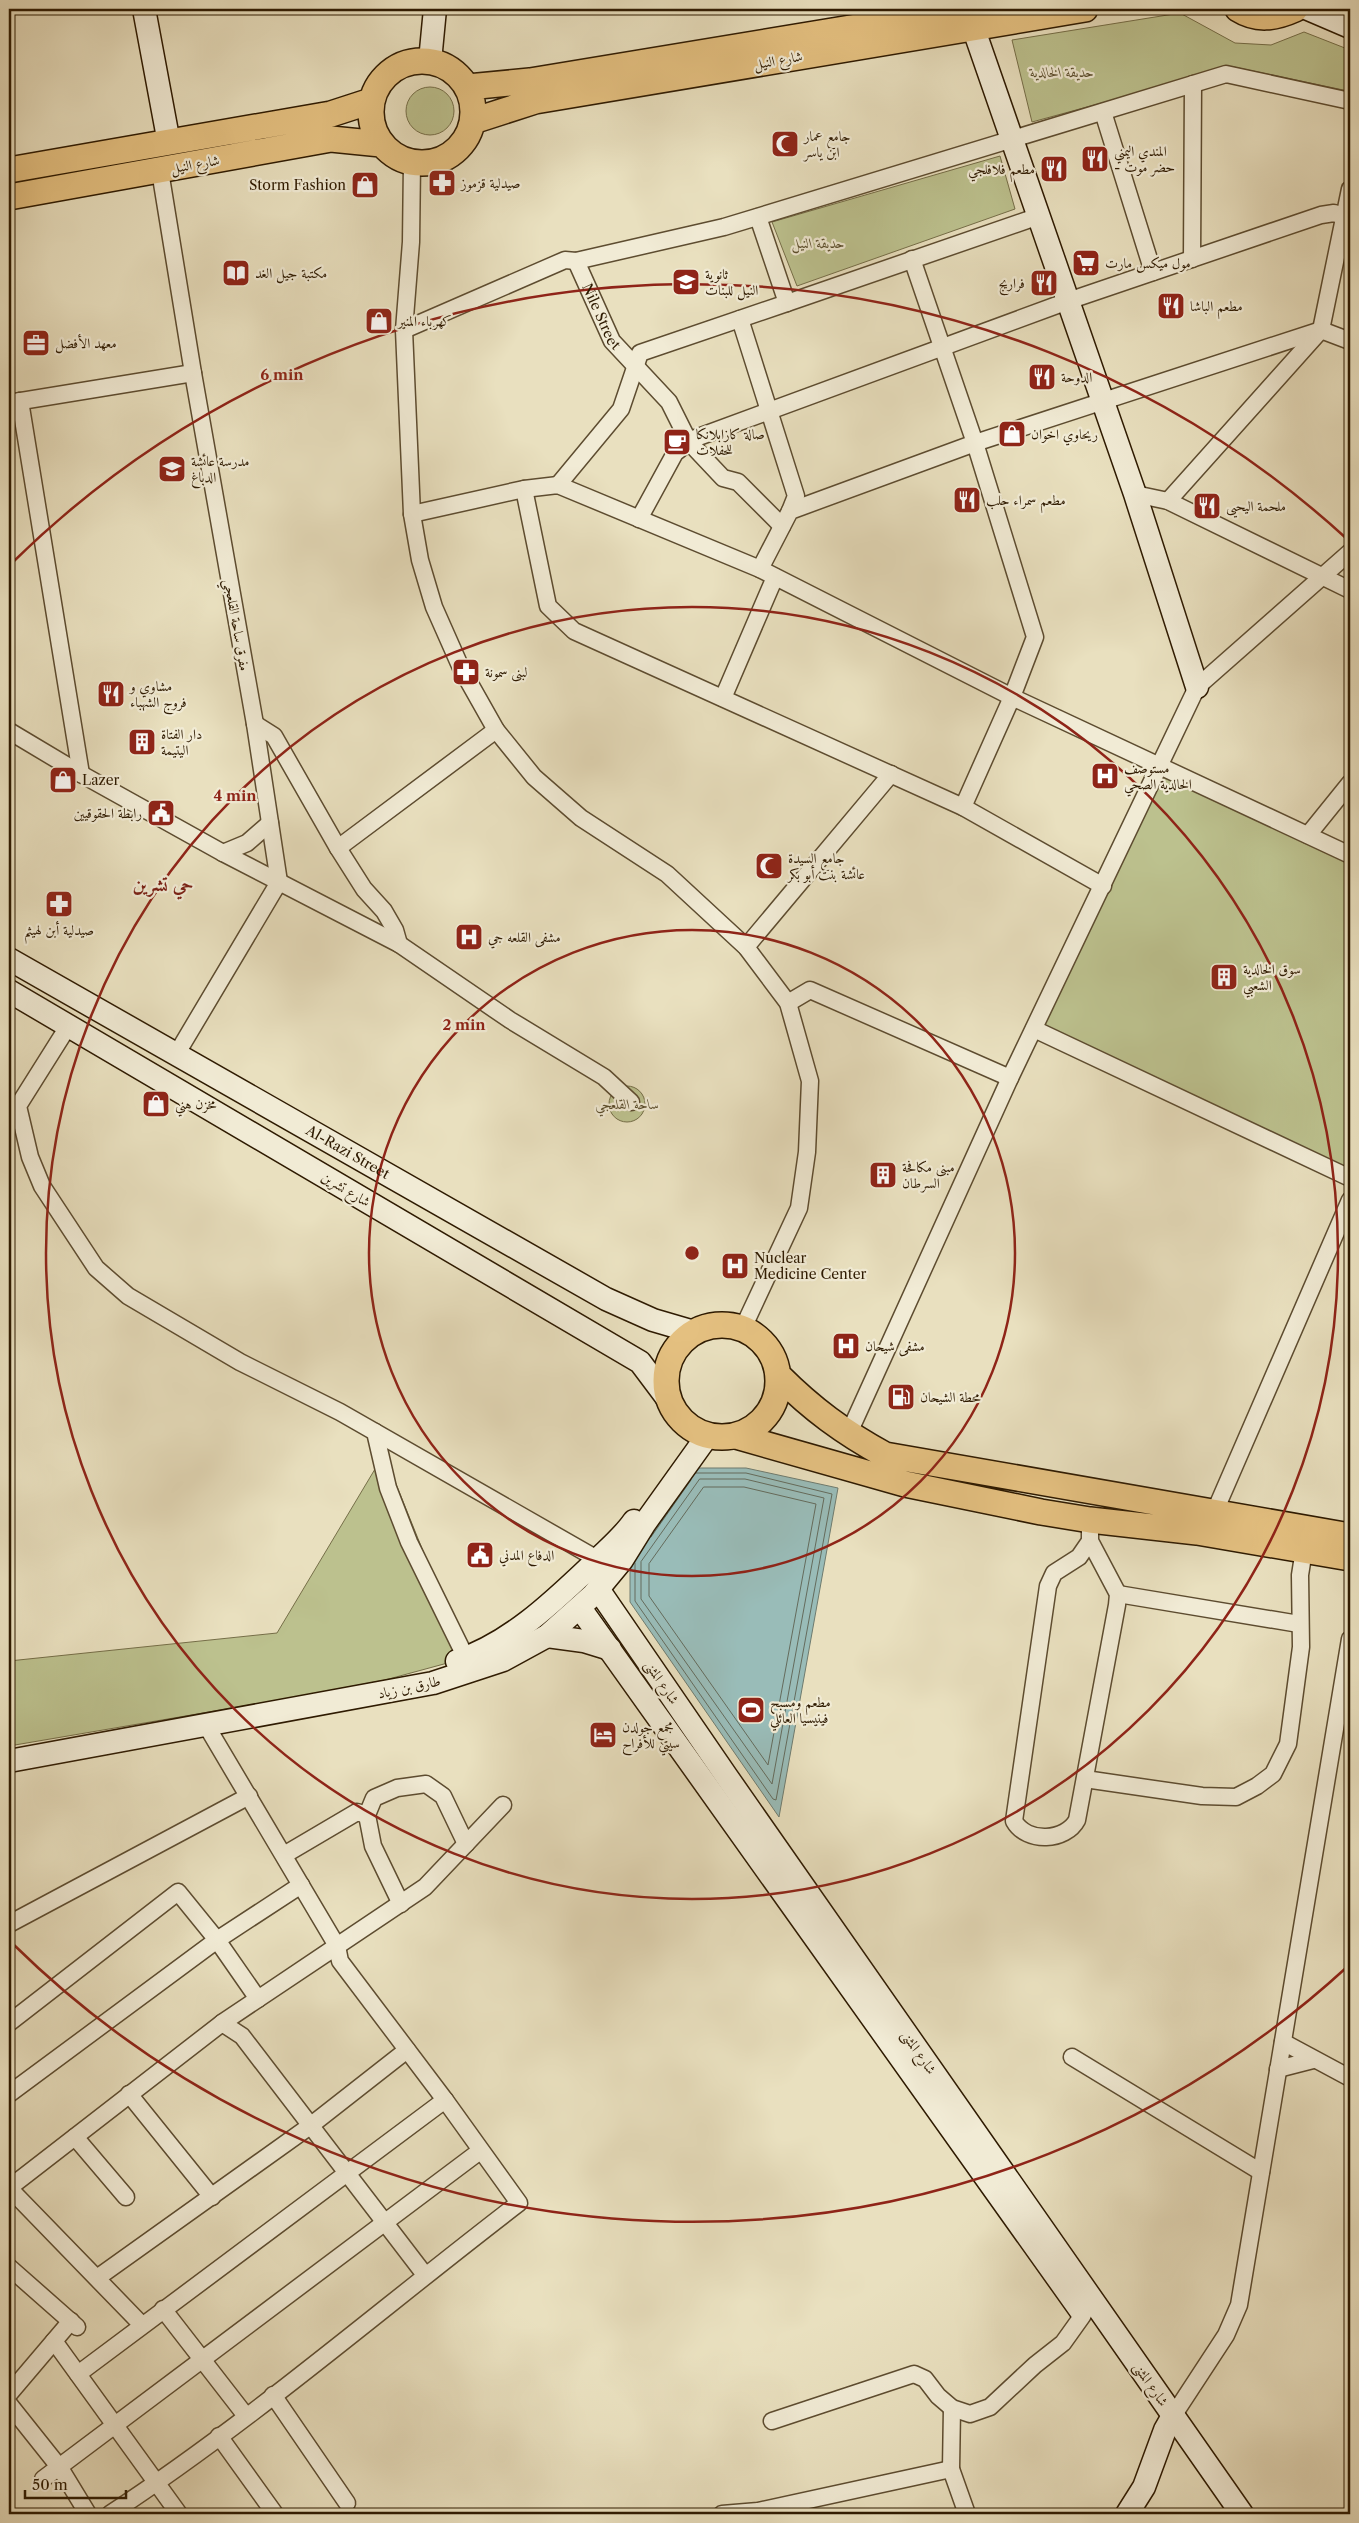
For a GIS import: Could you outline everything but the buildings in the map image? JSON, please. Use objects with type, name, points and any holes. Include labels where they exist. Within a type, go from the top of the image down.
[{"type":"main road","name":"شارع النيل","points":[[468,87],[530,81],[970,18],[1085,9]]},
{"type":"main road","points":[[1238,9],[1261,18],[1278,17],[1295,9]]},
{"type":"main road","name":"شارع النيل","points":[[473,121],[535,101],[970,18]]},
{"type":"main road","points":[[430,60],[454,71],[468,87],[474,107],[473,121],[464,143],[448,156],[431,163],[412,163],[399,158],[381,144],[373,128],[370,115],[371,101],[378,84],[390,71],[412,61],[430,60]]},
{"type":"main road","name":"شارع النيل","points":[[9,170],[331,114],[371,101]]},
{"type":"main road","name":"شارع النيل","points":[[9,197],[331,139],[381,144]]},
{"type":"main road","points":[[736,1436],[754,1428],[762,1421],[776,1399],[779,1376],[774,1358],[765,1343],[744,1328],[724,1324],[694,1332],[683,1340],[669,1361],[666,1381],[670,1402],[686,1424],[703,1433],[736,1436],[905,1484],[1090,1530],[1197,1532],[1350,1558]]},
{"type":"main road","points":[[779,1376],[807,1404],[848,1435],[885,1454],[1152,1503],[1215,1511],[1350,1536]]},
{"type":"street","points":[[144,9],[169,143]]},
{"type":"street","points":[[430,60],[435,9]]},
{"type":"street","points":[[1308,9],[1350,26]]},
{"type":"street","points":[[970,18],[1135,494],[1196,688]]},
{"type":"street","points":[[404,330],[565,260],[576,261],[724,227],[1226,74],[1350,101]]},
{"type":"street","points":[[1192,259],[1193,84]]},
{"type":"street","points":[[1103,112],[1153,272]]},
{"type":"street","points":[[412,163],[412,222],[404,330],[412,514],[420,560],[434,607],[462,668],[496,730],[534,776],[581,818],[667,874],[746,947],[788,1004],[810,1081],[807,1152],[799,1208],[744,1328]]},
{"type":"street","name":"مفرق ساحة القلعجي","points":[[160,171],[193,373],[255,724],[278,882]]},
{"type":"street","points":[[1168,501],[1321,330],[1347,217],[1350,189]]},
{"type":"street","points":[[639,518],[675,453],[689,442],[1068,301],[1321,215],[1334,213],[1347,217]]},
{"type":"street","points":[[558,485],[621,409],[640,353],[1039,216]]},
{"type":"street","points":[[758,217],[787,303]]},
{"type":"street","points":[[912,259],[975,443],[1035,637],[1012,697],[963,807]]},
{"type":"street","name":"Nile Street","points":[[576,261],[612,341],[669,402],[689,442],[723,478],[738,482],[782,526]]},
{"type":"street","points":[[740,319],[796,496],[760,569]]},
{"type":"street","points":[[790,511],[975,443],[1101,400],[1321,330],[1350,341]]},
{"type":"street","points":[[81,774],[14,402],[193,373]]},
{"type":"street","points":[[412,514],[524,489],[558,485],[760,569],[1012,697],[1350,854]]},
{"type":"street","points":[[524,489],[548,606],[574,630],[963,807],[1103,886]]},
{"type":"street","points":[[1135,494],[1168,501],[1350,590]]},
{"type":"street","points":[[848,1435],[1010,1078],[1196,688],[1350,552]]},
{"type":"street","points":[[723,698],[775,577]]},
{"type":"street","points":[[255,724],[274,736],[338,848],[364,888],[384,911],[395,930],[398,944]]},
{"type":"street","points":[[338,848],[496,730]]},
{"type":"street","points":[[9,731],[81,774],[223,853],[398,944],[510,1020],[604,1077],[631,1102]]},
{"type":"street","points":[[746,947],[891,774]]},
{"type":"street","points":[[1308,835],[1350,784]]},
{"type":"street","points":[[223,853],[247,843],[270,823]]},
{"type":"street","points":[[176,1055],[278,882]]},
{"type":"street","name":"Al-Razi Street","points":[[9,959],[606,1299],[653,1320],[694,1332]]},
{"type":"street","points":[[788,1004],[810,990],[1010,1078]]},
{"type":"street","name":"شارع تشرين","points":[[9,991],[640,1362],[670,1402]]},
{"type":"street","points":[[69,1025],[18,1106],[30,1157],[42,1186],[96,1268],[128,1296],[240,1362],[340,1412],[375,1432],[599,1582],[618,1595],[622,1623]]},
{"type":"street","points":[[1034,1029],[1350,1178]]},
{"type":"street","points":[[1215,1511],[1350,1200]]},
{"type":"street","points":[[375,1432],[388,1488],[409,1542],[466,1658]]},
{"type":"street","points":[[570,1585],[570,1595],[575,1603],[599,1582],[627,1531],[703,1433]]},
{"type":"street","points":[[1090,1530],[1118,1594],[1085,1779],[1077,1820],[1072,1829],[1061,1835],[1047,1837],[1034,1835],[1018,1827],[1014,1822],[1048,1586],[1054,1573],[1079,1557],[1090,1530]]},
{"type":"street","points":[[1085,1779],[1202,1796],[1236,1797],[1257,1786],[1273,1774],[1288,1744],[1301,1647],[1299,1624],[1300,1574],[1304,1550]]},
{"type":"street","points":[[9,1746],[366,1684],[440,1666],[480,1653],[516,1631],[570,1585],[599,1582]]},
{"type":"street","name":"شارع المثنى","points":[[599,1582],[622,1623],[1169,2423],[1223,2514]]},
{"type":"street","name":"شارع المثنى","points":[[599,1582],[610,1650],[1083,2315],[1242,2514]]},
{"type":"street","name":"طارق بن زياد","points":[[9,1761],[433,1684],[503,1660],[547,1636],[599,1582]]},
{"type":"street","points":[[1118,1594],[1299,1624]]},
{"type":"street","points":[[547,1636],[584,1641],[610,1650]]},
{"type":"street","points":[[1127,2514],[1144,2487],[1169,2423],[1226,2335],[1239,2305],[1350,1639]]},
{"type":"street","points":[[110,2514],[157,2483],[246,2416],[519,2203],[480,2151],[446,2100],[340,1961],[338,1946],[206,1725]]},
{"type":"street","points":[[401,1904],[374,1846],[367,1815],[374,1798],[397,1788],[426,1784],[443,1796],[466,1844]]},
{"type":"street","points":[[9,1924],[249,1796]]},
{"type":"street","points":[[142,2325],[9,2188],[222,2023],[425,1888],[503,1805]]},
{"type":"street","points":[[284,1855],[357,1812],[367,1815]]},
{"type":"street","points":[[9,2094],[217,1940],[301,1884]]},
{"type":"street","points":[[9,2023],[178,1892],[217,1940],[258,1999]]},
{"type":"street","points":[[222,2023],[242,2036],[425,2275]]},
{"type":"street","points":[[1283,2042],[1313,2060],[1350,2078]]},
{"type":"street","points":[[96,2278],[310,2126],[407,2050]]},
{"type":"street","points":[[1072,2057],[1261,2172]]},
{"type":"street","points":[[1278,2069],[1313,2060]]},
{"type":"street","points":[[129,2094],[212,2196]]},
{"type":"street","points":[[78,2374],[446,2100]]},
{"type":"street","points":[[75,2137],[126,2197]]},
{"type":"street","points":[[43,2479],[480,2151]]},
{"type":"street","points":[[9,2267],[74,2324],[54,2341],[9,2394]]},
{"type":"street","points":[[163,2309],[246,2416]]},
{"type":"street","points":[[772,2421],[914,2374],[925,2378],[938,2396],[952,2408],[970,2414],[990,2408],[1035,2365],[1063,2344],[1083,2315]]},
{"type":"street","points":[[54,2341],[179,2514]]},
{"type":"street","points":[[273,2395],[347,2503]]},
{"type":"street","points":[[9,2404],[60,2468],[88,2514]]},
{"type":"street","points":[[952,2408],[951,2469],[967,2514]]},
{"type":"street","points":[[219,2436],[275,2514]]},
{"type":"street","points":[[722,2514],[758,2511],[951,2469]]},
{"type":"green space","name":"حديقة الخالدية","points":[[1180,13],[1235,43],[1271,45],[1304,32],[1350,50],[1350,82],[1348,91],[1234,67],[1032,122],[1012,40]]},
{"type":"green space","points":[[425,87],[435,87],[447,94],[454,106],[454,116],[447,128],[435,135],[425,135],[417,131],[410,124],[406,116],[406,106],[410,98],[417,91]]},
{"type":"green space","name":"حديقة النيل","points":[[1000,156],[1015,209],[797,286],[772,222]]},
{"type":"green space","points":[[1160,766],[1350,855],[1350,1178],[1034,1029]]},
{"type":"green space","name":"ساحة القلعجي","points":[[627,1086],[639,1092],[645,1104],[639,1116],[627,1122],[615,1116],[609,1104],[615,1092]]},
{"type":"green space","points":[[384,1454],[466,1658],[385,1680],[297,1697],[9,1746],[9,1661],[277,1633]]},
{"type":"water","name":"مطعم ومسبح فينيسيا العائلي","points":[[694,1468],[746,1468],[838,1488],[779,1817],[630,1602],[630,1559]]},
{"type":"place","name":"جامع عمار ابن ياسر","points":[[785,144]]},
{"type":"place","name":"المندي اليمني - حضر موت","points":[[1095,159]]},
{"type":"place","name":"مطعم فلافلجي","points":[[1054,169]]},
{"type":"place","name":"صيدلية قزموز","points":[[442,183]]},
{"type":"place","name":"Storm Fashion","points":[[365,185]]},
{"type":"place","name":"مول ميكس مارت","points":[[1086,263]]},
{"type":"place","name":"مكتبة جيل الغد","points":[[236,273]]},
{"type":"place","name":"ثانوية النيل للبنات","points":[[686,282]]},
{"type":"place","name":"فراريج","points":[[1044,283]]},
{"type":"place","name":"مطعم الباشا","points":[[1171,306]]},
{"type":"place","name":"كهرباء المنير","points":[[379,321]]},
{"type":"place","name":"معهد الأفضل","points":[[36,343]]},
{"type":"place","name":"الدوحة","points":[[1042,377]]},
{"type":"place","name":"ريحاوي اخوان","points":[[1012,434]]},
{"type":"place","name":"صالة كازابلانكا للحفلات","points":[[677,442]]},
{"type":"place","name":"مدرسة عائشة الدباغ","points":[[172,469]]},
{"type":"place","name":"مطعم سمراء حلب","points":[[967,500]]},
{"type":"place","name":"ملحمة اليحيى","points":[[1207,506]]},
{"type":"place","name":"لبنى سمونة","points":[[466,672]]},
{"type":"place","name":"مشاوي و فروج الشهباء","points":[[111,694]]},
{"type":"place","name":"دار الفتاة اليتيمة","points":[[142,742]]},
{"type":"place","name":"مستوصف الخالدية الصحي","points":[[1105,776]]},
{"type":"place","name":"Lazer","points":[[63,780]]},
{"type":"place","name":"رابطة الحقوقيين","points":[[161,813]]},
{"type":"place","name":"جامع السيدة عائشة بنت أبو بكر","points":[[769,866]]},
{"type":"place","name":"صيدلية أبن لهيثم","points":[[59,904]]},
{"type":"place","name":"مشفى القلعه جي","points":[[469,937]]},
{"type":"place","name":"سوق الخالدية الشعبي","points":[[1224,977]]},
{"type":"place","name":"مخزن هني","points":[[156,1104]]},
{"type":"place","name":"مبنى مكافحة السرطان","points":[[883,1175]]},
{"type":"place","name":"Nuclear Medicine Center","points":[[735,1266]]},
{"type":"place","name":"مشفى شيحان","points":[[846,1346]]},
{"type":"place","name":"محطة الشيحان","points":[[901,1397]]},
{"type":"place","name":"الدفاع المدني","points":[[480,1555]]},
{"type":"place","name":"مطعم ومسبح فينيسيا العائلي","points":[[751,1710]]},
{"type":"place","name":"مجمع جولدن سيتي للأفراح","points":[[603,1735]]},
{"type":"district","name":"حي تشرين","points":[[163,884]]}]
